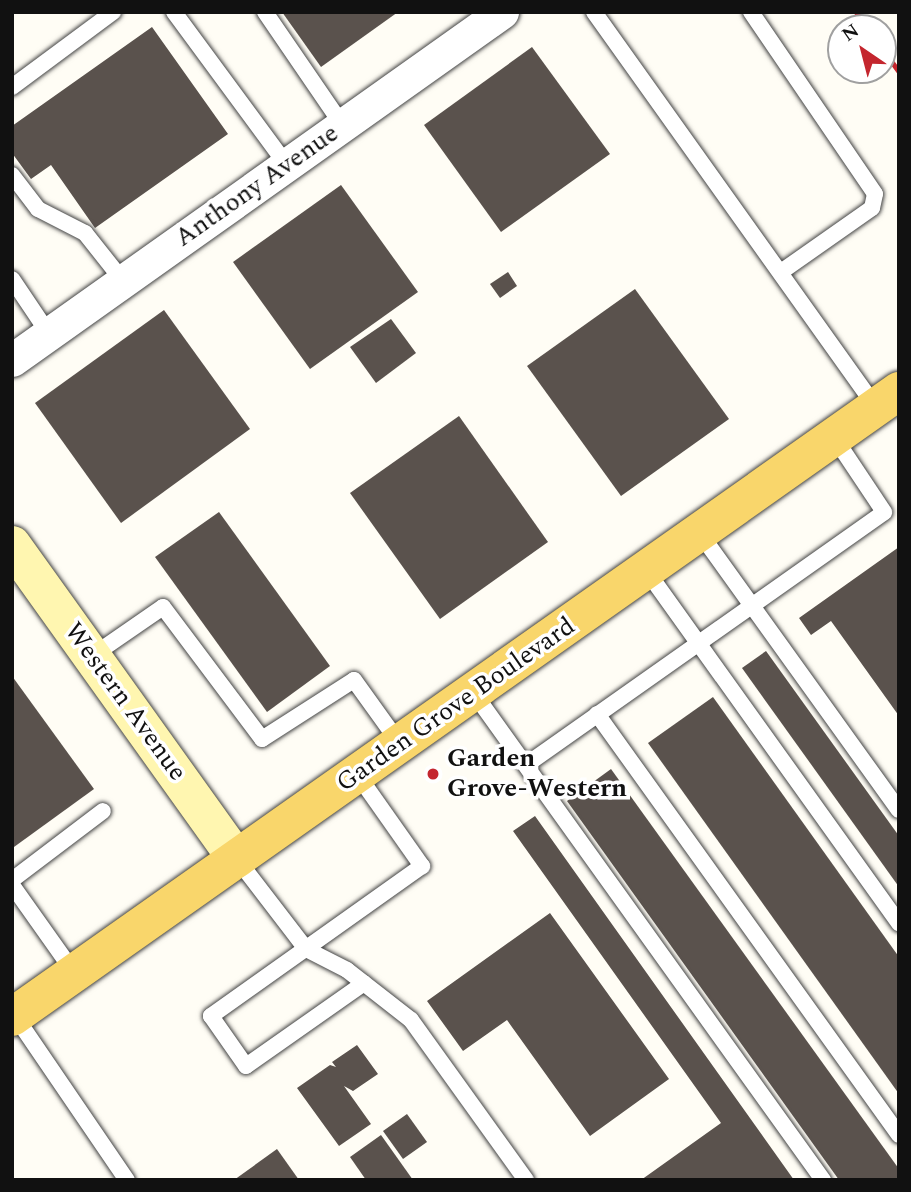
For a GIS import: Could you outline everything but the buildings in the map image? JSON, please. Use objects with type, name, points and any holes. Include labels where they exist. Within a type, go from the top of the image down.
[{"type":"main road","name":"Garden Grove Boulevard","points":[[13,1017],[887,399]]},
{"type":"street","name":"Anthony Avenue","points":[[12,360],[502,12]]},
{"type":"street","name":"Western Avenue","points":[[16,559],[92,656],[237,859]]},
{"type":"lane","points":[[12,87],[113,12]]},
{"type":"lane","points":[[174,12],[287,165]]},
{"type":"lane","points":[[265,12],[342,126]]},
{"type":"lane","points":[[594,12],[781,272],[887,399]]},
{"type":"lane","points":[[751,12],[875,194],[872,208],[781,272]]},
{"type":"lane","points":[[12,175],[38,209],[85,233],[123,281]]},
{"type":"lane","points":[[12,279],[49,334]]},
{"type":"lane","points":[[526,765],[884,512],[834,437]]},
{"type":"lane","points":[[699,532],[899,810]]},
{"type":"lane","points":[[646,570],[899,923]]},
{"type":"lane","points":[[92,656],[163,607],[262,738],[354,680],[400,744]]},
{"type":"lane","points":[[473,692],[823,1180]]},
{"type":"lane","points":[[597,714],[899,1135]]},
{"type":"lane","points":[[357,775],[422,866],[211,1016],[246,1066],[364,983]]},
{"type":"lane","points":[[12,880],[103,811]]},
{"type":"lane","points":[[237,859],[306,949],[364,983],[411,1020],[526,1180]]},
{"type":"lane","points":[[12,885],[75,974]]},
{"type":"lane","points":[[13,1017],[127,1180]]},
{"type":"place","name":"Garden Grove-Western","points":[[433,774]]}]
